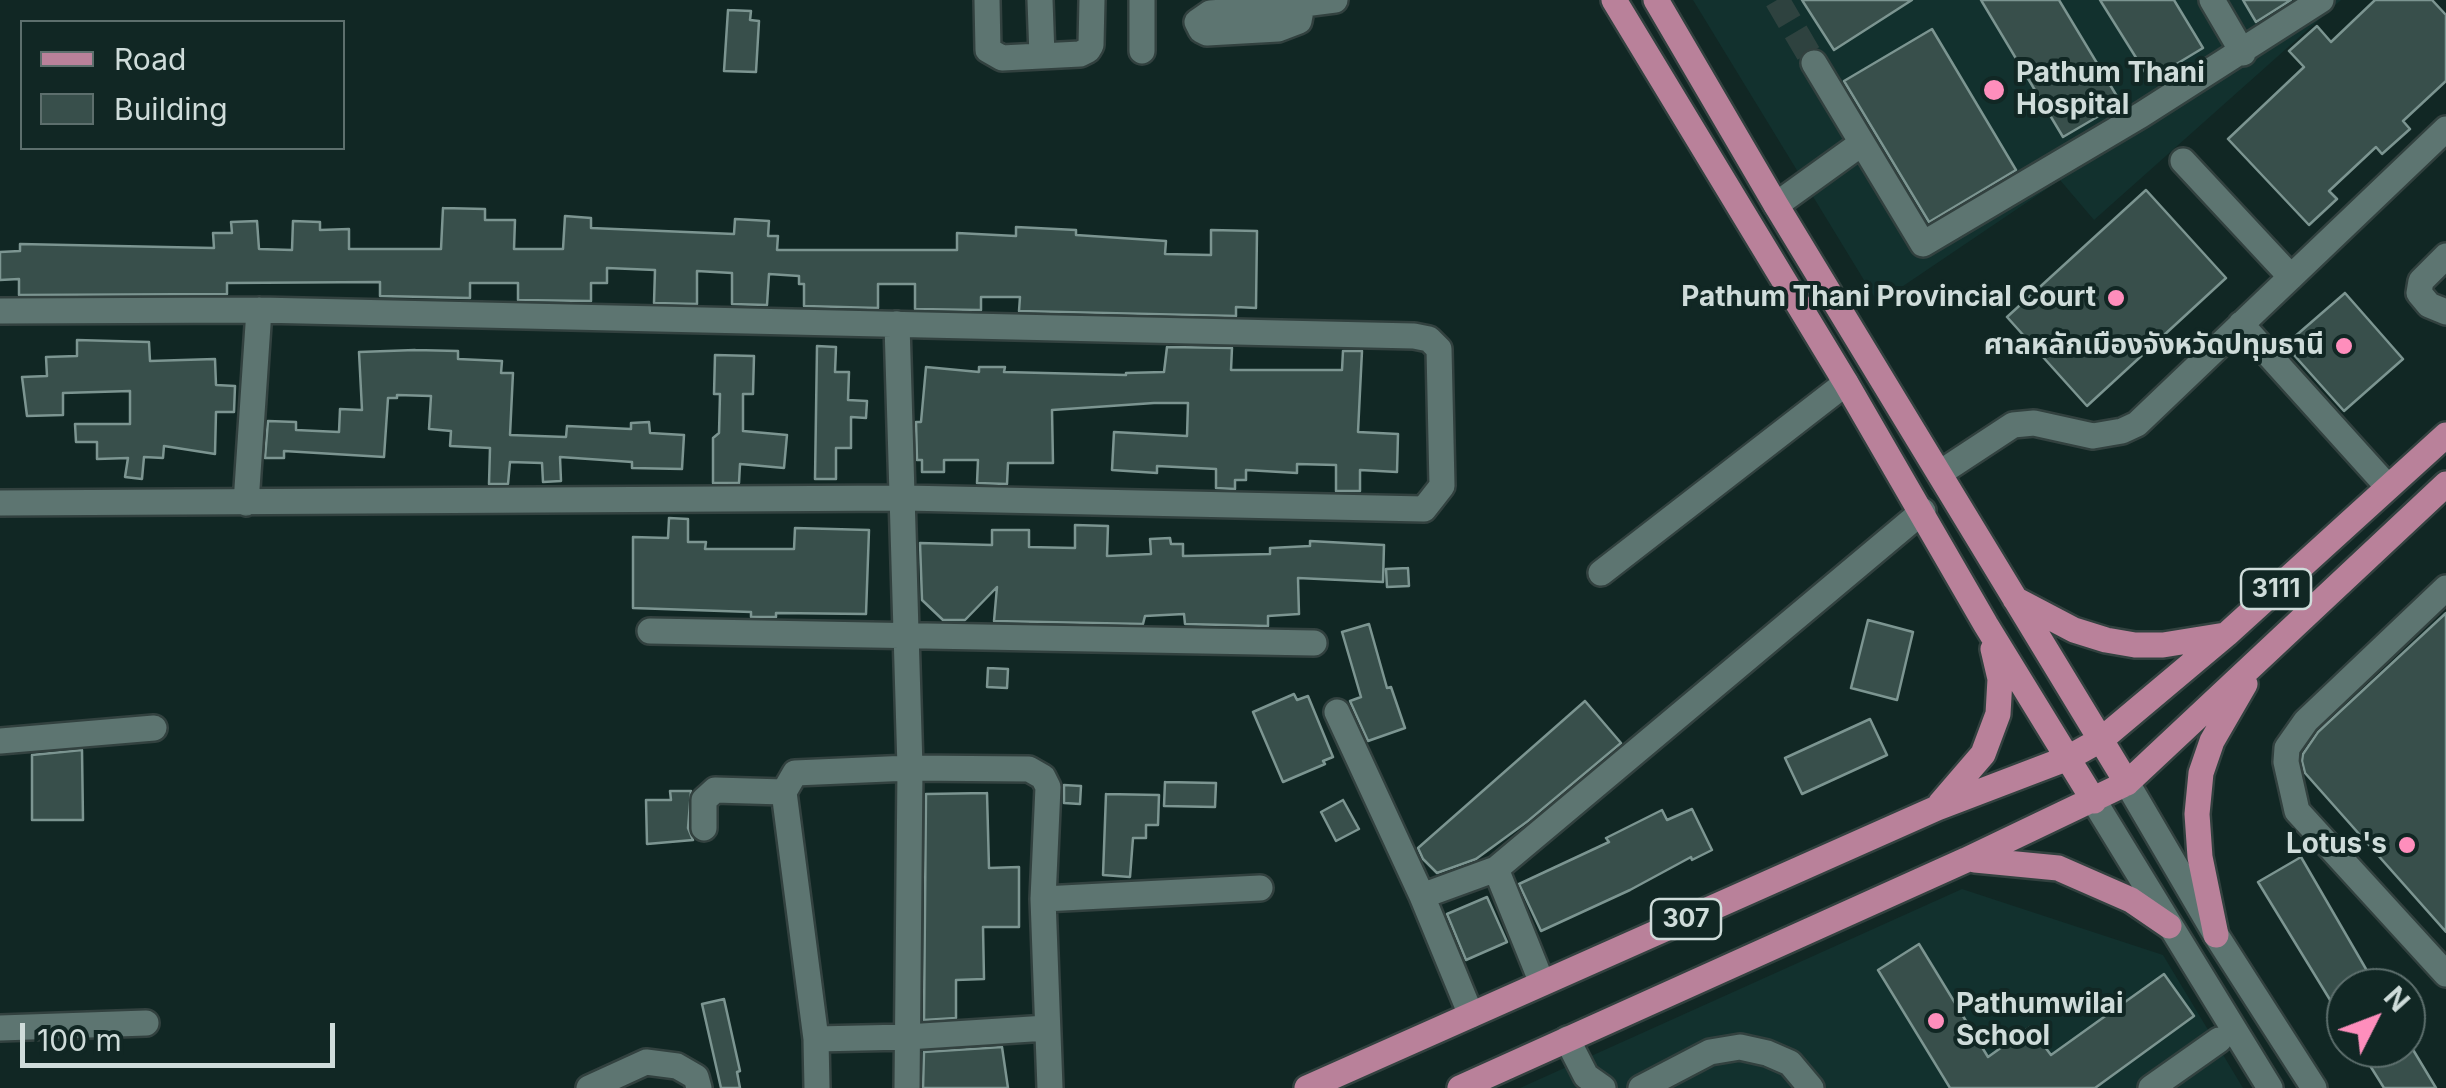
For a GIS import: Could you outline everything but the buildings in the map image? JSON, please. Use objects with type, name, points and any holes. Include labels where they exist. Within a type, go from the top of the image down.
[{"type":"main road","points":[[1614,0],[2094,800],[2127,783],[1656,0]]},
{"type":"main road","name":"3111","points":[[2102,739],[2227,634],[2446,435]]},
{"type":"main road","name":"3111","points":[[2127,783],[2446,484]]},
{"type":"main road","points":[[2015,599],[2074,630],[2135,645],[2163,645],[2227,634]]},
{"type":"main road","points":[[1937,808],[1983,754],[1998,714],[2000,679],[1986,625]]},
{"type":"main road","points":[[2216,935],[2200,857],[2200,773],[2212,741],[2260,658]]},
{"type":"main road","points":[[2068,758],[2102,739]]},
{"type":"main road","name":"307","points":[[1306,1088],[1937,808],[2068,758]]},
{"type":"main road","name":"307","points":[[1460,1088],[2094,800]]},
{"type":"main road","points":[[1966,860],[2058,868],[2131,900],[2170,926]]},
{"type":"street","points":[[987,0],[990,53],[1002,58],[1080,54],[1088,50],[1092,0]]},
{"type":"street","points":[[1040,0],[1042,56]]},
{"type":"street","points":[[1142,0],[1142,51]]},
{"type":"street","points":[[1290,4],[1335,0]]},
{"type":"street","points":[[2212,0],[2243,52]]},
{"type":"street","points":[[1814,64],[1922,244],[2243,52],[2322,0]]},
{"type":"street","points":[[1940,473],[2012,425],[2034,424],[2093,436],[2137,424],[2446,129]]},
{"type":"street","points":[[1776,204],[1862,143]]},
{"type":"street","points":[[2183,161],[2290,277]]},
{"type":"street","points":[[2446,256],[2421,280],[2420,293],[2429,305],[2446,312]]},
{"type":"street","points":[[246,503],[259,310]]},
{"type":"street","points":[[0,311],[259,310],[1414,336],[1428,339],[1439,348],[1442,486],[1424,508],[904,498],[0,503]]},
{"type":"street","points":[[896,324],[910,768],[907,1088]]},
{"type":"street","points":[[2242,324],[2388,487]]},
{"type":"street","points":[[1602,573],[1846,383]]},
{"type":"street","points":[[1422,896],[1496,870],[1923,511]]},
{"type":"street","points":[[2446,588],[2306,721],[2287,748],[2286,762],[2297,811],[2446,974]]},
{"type":"street","points":[[650,631],[1314,643]]},
{"type":"street","points":[[1337,712],[1422,896],[1471,1015]]},
{"type":"street","points":[[0,740],[154,728]]},
{"type":"street","points":[[817,1088],[816,1039],[784,792],[795,773],[910,768],[1028,770],[1043,777],[1048,787],[1044,899],[1050,1088]]},
{"type":"street","points":[[2127,783],[2216,935],[2314,1088]]},
{"type":"street","points":[[704,828],[704,800],[715,790],[784,792]]},
{"type":"street","points":[[2094,800],[2270,1088]]},
{"type":"street","points":[[1496,870],[1542,983]]},
{"type":"street","points":[[1044,899],[1260,888]]},
{"type":"street","points":[[0,1028],[146,1023]]},
{"type":"street","points":[[816,1039],[1047,1028]]},
{"type":"street","points":[[1567,1039],[1586,1076],[1603,1088]]},
{"type":"street","points":[[2151,1088],[2186,1078],[2219,1040]]},
{"type":"street","points":[[1641,1088],[1710,1052],[1740,1047],[1790,1063],[1811,1088]]},
{"type":"street","points":[[588,1088],[646,1062],[677,1066],[696,1077],[699,1088]]},
{"type":"shaded area","name":"Pathum Thani Hospital","points":[[1693,0],[2341,0],[2094,220],[2060,180],[1878,303]]},
{"type":"shaded area","name":"Pathumwilai School","points":[[1962,889],[2163,955],[2243,1088],[1520,1088]]},
{"type":"tunnel","points":[[1777,0],[1814,63]]},
{"type":"place","name":"Pathum Thani Hospital","points":[[1994,90]]},
{"type":"place","name":"Pathum Thani Provincial Court","points":[[2116,298]]},
{"type":"place","name":"ศาลหลักเมืองจังหวัดปทุมธานี","points":[[2344,346]]},
{"type":"place","name":"Lotus's","points":[[2407,845]]},
{"type":"place","name":"Pathumwilai School","points":[[1936,1021]]}]
